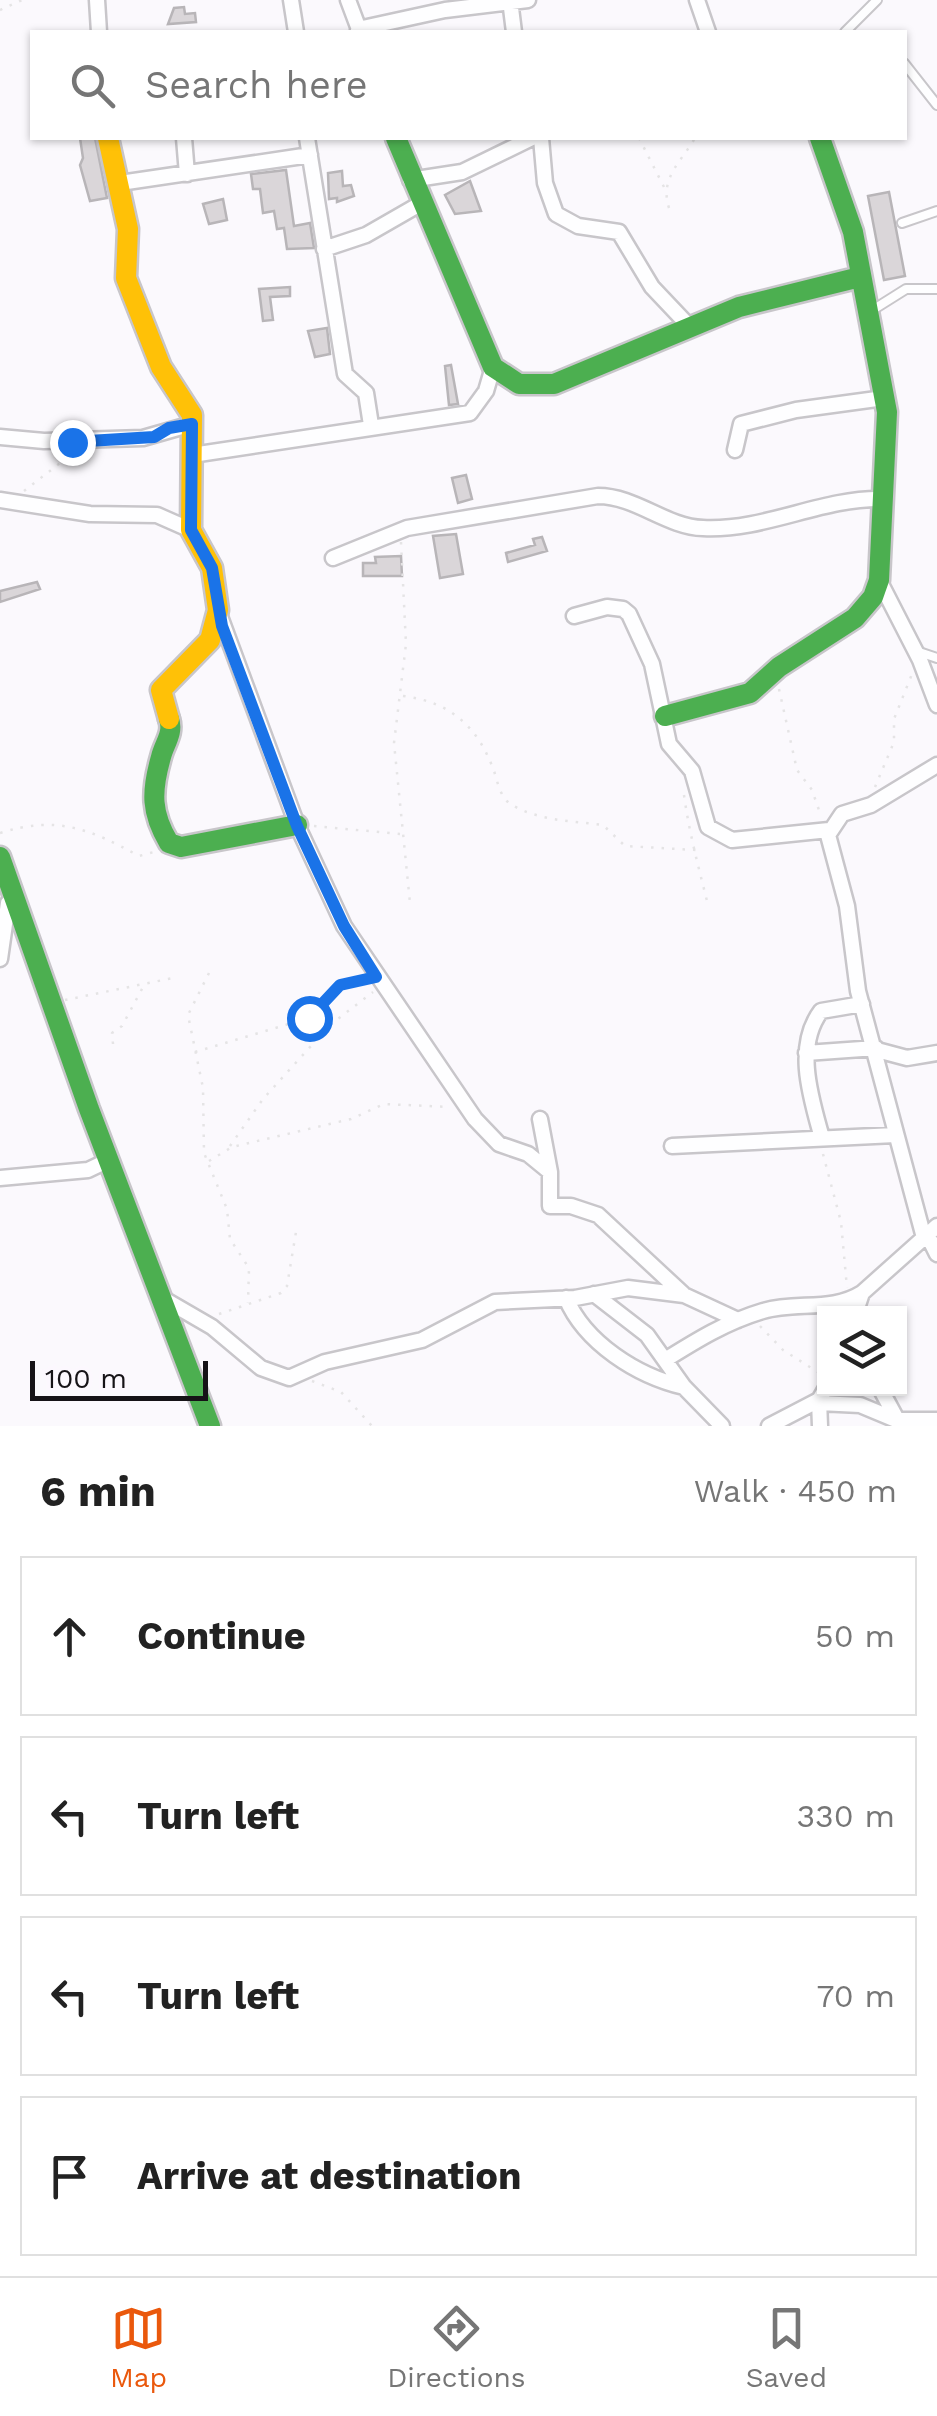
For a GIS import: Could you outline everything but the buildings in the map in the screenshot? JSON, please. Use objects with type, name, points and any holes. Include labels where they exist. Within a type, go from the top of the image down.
[{"type":"street","points":[[97,0],[99,30]]},
{"type":"street","points":[[292,0],[296,30]]},
{"type":"street","points":[[348,0],[359,30],[444,10],[528,0]]},
{"type":"street","points":[[697,0],[707,30]]},
{"type":"street","points":[[510,2],[514,30]]},
{"type":"street","points":[[109,140],[128,229],[126,278],[160,367],[190,409],[191,530],[212,568],[218,610],[297,826],[344,926],[467,1108],[500,1144],[528,1154],[550,1172]]},
{"type":"street","points":[[184,140],[187,174]]},
{"type":"street","points":[[307,140],[345,374],[366,393],[372,426]]},
{"type":"street","points":[[397,140],[420,204],[493,368],[519,384],[554,384],[738,307],[820,290],[860,276]]},
{"type":"street","points":[[410,180],[462,172],[528,140]]},
{"type":"street","points":[[541,140],[544,183],[556,214],[578,226],[619,232],[652,287],[688,325]]},
{"type":"street","points":[[665,716],[738,698],[855,618],[866,608],[879,580],[889,438],[884,398],[848,217],[821,140]]},
{"type":"street","points":[[120,183],[310,155]]},
{"type":"street","points":[[324,249],[366,235],[420,204]]},
{"type":"street","points":[[192,455],[470,413],[486,390],[493,368]]},
{"type":"street","points":[[734,450],[736,430],[757,419],[884,398]]},
{"type":"street","points":[[0,437],[154,437],[169,428],[192,424]]},
{"type":"street","points":[[334,558],[399,531],[598,496],[621,500],[683,526],[704,528],[751,525],[882,499]]},
{"type":"street","points":[[5,500],[90,514],[157,515],[191,530]]},
{"type":"street","points":[[879,580],[937,705]]},
{"type":"street","points":[[574,616],[607,607],[623,608],[629,614],[652,664],[669,744],[692,771],[703,816],[715,833],[732,840],[826,830],[842,814],[866,807],[937,765]]},
{"type":"street","points":[[218,610],[215,628],[200,654],[174,673],[161,690],[172,727],[160,759],[153,816],[166,839],[181,847],[297,826]]},
{"type":"street","points":[[826,830],[862,1004],[877,1049],[895,1135],[937,1254]]},
{"type":"street","points":[[0,857],[8,898],[54,1004],[108,1160],[210,1426]]},
{"type":"street","points":[[0,958],[8,898]]},
{"type":"street","points":[[820,1138],[806,1053],[821,1010],[862,1004]]},
{"type":"street","points":[[806,1053],[877,1049],[907,1058],[937,1054]]},
{"type":"street","points":[[540,1118],[550,1172],[550,1206],[571,1206],[598,1215],[684,1295]]},
{"type":"street","points":[[672,1146],[895,1135]]},
{"type":"street","points":[[0,1178],[88,1170],[108,1160]]},
{"type":"street","points":[[854,1306],[929,1231]]},
{"type":"street","points":[[162,1298],[204,1321],[261,1368],[278,1376],[296,1377],[325,1362],[422,1340],[495,1302],[566,1298],[628,1288],[684,1295],[742,1318]]},
{"type":"street","points":[[594,1294],[648,1336],[716,1425]]},
{"type":"street","points":[[566,1298],[585,1331],[640,1370],[684,1387]]},
{"type":"street","points":[[665,1360],[742,1318],[786,1306],[817,1306]]},
{"type":"street","points":[[884,1396],[899,1423]]},
{"type":"street","points":[[820,1426],[822,1397]]},
{"type":"street","points":[[769,1426],[822,1397],[860,1405],[899,1423],[937,1420]]},
{"type":"lane","points":[[847,30],[878,0]]},
{"type":"lane","points":[[907,66],[937,104]]},
{"type":"lane","points":[[902,223],[937,211]]},
{"type":"lane","points":[[867,313],[906,290],[937,289]]},
{"type":"lane","points":[[917,655],[937,658]]},
{"type":"path","points":[[0,10],[22,0]]},
{"type":"path","points":[[640,140],[665,190],[669,208]]},
{"type":"path","points":[[665,190],[673,169],[695,140]]},
{"type":"path","points":[[5,500],[95,438]]},
{"type":"path","points":[[399,531],[407,620],[402,696],[394,743],[410,903]]},
{"type":"path","points":[[866,807],[894,742],[894,719],[917,655]]},
{"type":"path","points":[[772,674],[797,770],[812,790],[826,830]]},
{"type":"path","points":[[402,696],[446,711],[470,725],[479,734],[503,797],[510,804],[570,824],[603,825],[625,846],[696,850]]},
{"type":"path","points":[[683,785],[688,830],[707,901]]},
{"type":"path","points":[[0,833],[28,825],[59,826],[104,834],[139,856],[152,854],[166,839]]},
{"type":"path","points":[[297,826],[403,835]]},
{"type":"path","points":[[209,973],[189,1007],[193,1053],[203,1088],[207,1163],[227,1209],[230,1239],[249,1268],[248,1303]]},
{"type":"path","points":[[54,1004],[173,978]]},
{"type":"path","points":[[193,1053],[309,1018],[340,985],[379,981]]},
{"type":"path","points":[[227,1150],[263,1100],[330,1025],[379,981]]},
{"type":"path","points":[[114,1044],[112,1034],[122,1026],[144,986]]},
{"type":"path","points":[[207,1163],[227,1150],[281,1132],[351,1119],[384,1104],[467,1108]]},
{"type":"path","points":[[820,1138],[841,1222],[854,1306]]},
{"type":"path","points":[[204,1321],[275,1296],[286,1286],[296,1232]]},
{"type":"path","points":[[742,1318],[817,1372]]},
{"type":"path","points":[[296,1377],[334,1388],[372,1426]]},
{"type":"traffic: fast","points":[[397,140],[493,367],[519,384],[554,384],[739,307],[860,277]]},
{"type":"traffic: fast","points":[[665,716],[750,693],[779,667],[855,618],[873,597],[879,580],[887,412],[853,232],[821,140]]},
{"type":"traffic: fast","points":[[169,719],[169,734],[154,792],[156,812],[169,843],[181,847],[297,825]]},
{"type":"traffic: fast","points":[[0,857],[89,1109],[210,1426]]},
{"type":"traffic: slow","points":[[108,140],[128,229],[126,278],[161,367],[192,415],[191,530],[212,568],[218,610],[210,640],[161,690],[169,719]]},
{"type":"route","points":[[72,442],[154,437],[169,428],[192,424],[191,530],[212,568],[222,626],[297,826],[344,926],[376,977],[340,985],[309,1018]]}]
